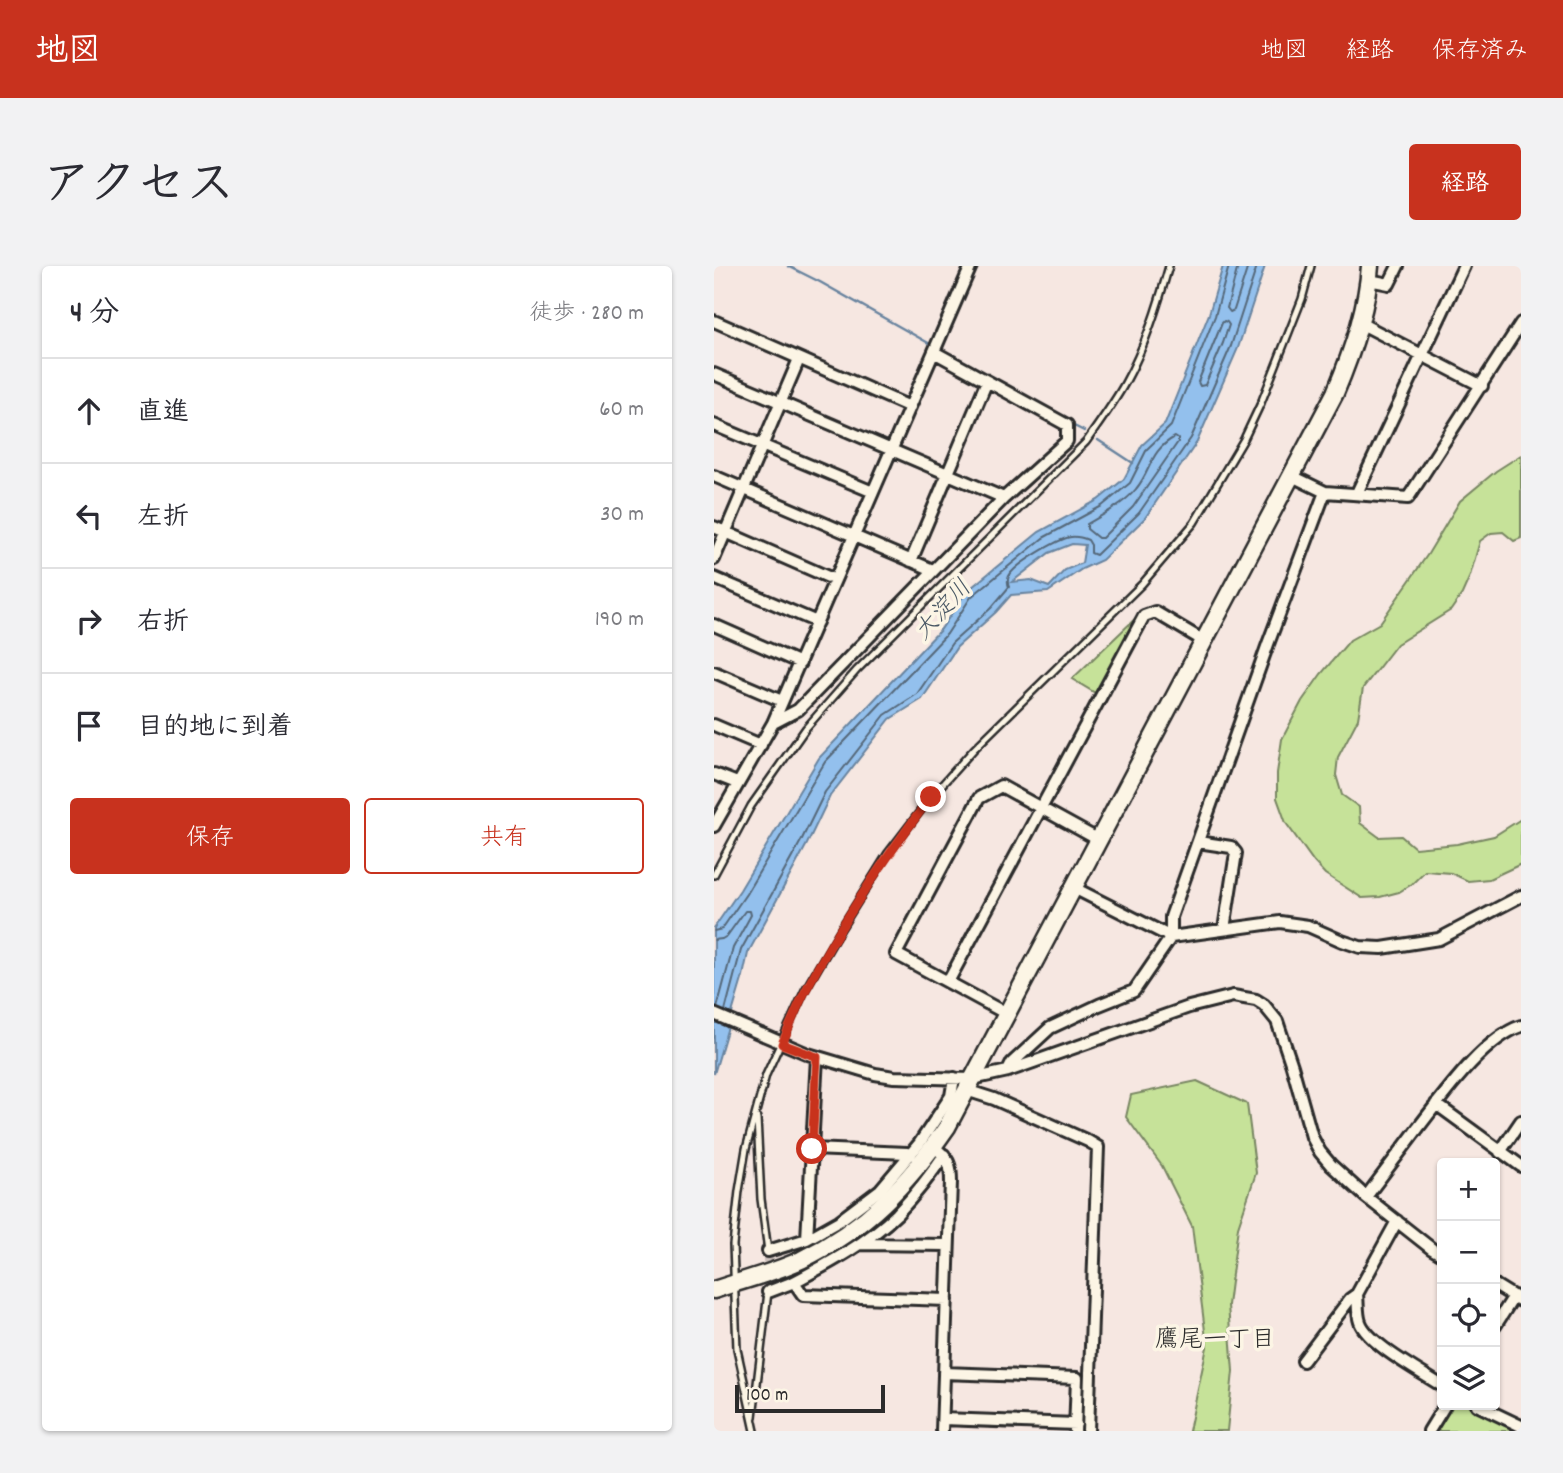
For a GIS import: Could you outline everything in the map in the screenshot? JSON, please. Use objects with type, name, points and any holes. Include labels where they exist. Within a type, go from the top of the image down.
[{"type":"street","points":[[714,824],[773,723],[971,266]]},
{"type":"street","points":[[768,1292],[794,1282],[860,1244],[896,1215],[928,1178],[947,1127],[969,1084],[1335,393],[1360,323],[1370,273],[1389,285],[1398,266]]},
{"type":"street","points":[[1357,493],[1464,266]]},
{"type":"street","points":[[714,321],[910,407]]},
{"type":"street","points":[[1360,323],[1482,386]]},
{"type":"street","points":[[1292,477],[1325,492],[1408,498],[1521,323]]},
{"type":"street","points":[[773,723],[798,709],[1004,498],[1067,441],[1067,425],[987,381],[935,348]]},
{"type":"street","points":[[714,559],[799,359]]},
{"type":"street","points":[[714,374],[1004,498]]},
{"type":"street","points":[[911,561],[987,381]]},
{"type":"street","points":[[714,425],[873,492]]},
{"type":"street","points":[[714,476],[933,570]]},
{"type":"street","points":[[1009,1071],[1012,1063],[1050,1027],[1134,991],[1171,937],[1171,917],[1325,492]]},
{"type":"street","points":[[714,527],[835,580]]},
{"type":"street","points":[[714,578],[817,622]]},
{"type":"street","points":[[948,982],[1144,616],[1155,612],[1204,641]]},
{"type":"street","points":[[714,625],[800,663]]},
{"type":"street","points":[[714,672],[782,701]]},
{"type":"street","points":[[714,725],[761,745]]},
{"type":"street","points":[[714,774],[737,783]]},
{"type":"street","points":[[1007,1014],[897,954],[979,798],[1001,786],[1099,840]]},
{"type":"street","points":[[1198,842],[1231,847],[1236,853],[1224,929]]},
{"type":"street","points":[[1074,888],[1171,937],[1280,922],[1308,926],[1360,947],[1381,947],[1439,939],[1521,895]]},
{"type":"street","points":[[969,1084],[1189,1007],[1233,996],[1256,1000],[1264,1005],[1277,1021],[1293,1066],[1312,1137],[1321,1152],[1331,1165],[1366,1197],[1437,1252]]},
{"type":"street","points":[[714,1014],[782,1044],[875,1074],[954,1078],[1098,1147],[1088,1431]]},
{"type":"street","points":[[1366,1197],[1436,1104],[1484,1051],[1506,1032],[1521,1026]]},
{"type":"street","points":[[807,1239],[817,1057]]},
{"type":"street","points":[[768,1251],[807,1239],[839,1221],[880,1190],[911,1155],[951,1096],[954,1078]]},
{"type":"street","points":[[1436,1104],[1521,1167]]},
{"type":"street","points":[[1500,1152],[1521,1121]]},
{"type":"street","points":[[812,1149],[911,1155]]},
{"type":"street","points":[[938,1151],[951,1166],[942,1431]]},
{"type":"street","points":[[714,1290],[798,1261],[852,1231],[876,1212],[938,1151]]},
{"type":"street","points":[[1303,1361],[1350,1299],[1357,1294],[1397,1221]]},
{"type":"street","points":[[860,1244],[948,1245]]},
{"type":"street","points":[[794,1282],[803,1295],[947,1300]]},
{"type":"street","points":[[1500,1288],[1518,1297],[1500,1320]]},
{"type":"street","points":[[1357,1294],[1359,1320],[1364,1329],[1375,1341],[1437,1383]]},
{"type":"street","points":[[943,1419],[1076,1427],[1077,1378],[944,1373]]},
{"type":"street","points":[[1429,1431],[1442,1410]]},
{"type":"street","points":[[1487,1410],[1521,1426]]},
{"type":"lane","points":[[714,875],[751,806],[806,728],[856,670],[1086,442],[1126,381],[1147,333],[1169,266]]},
{"type":"lane","points":[[755,1431],[737,1349],[733,1245],[739,1191],[746,1149],[766,1075],[805,990],[888,853],[931,797],[982,740],[1142,584],[1194,523],[1244,439],[1261,403],[1293,324],[1311,266]]},
{"type":"lane","points":[[756,1110],[761,1199],[768,1251]]},
{"type":"lane","points":[[753,1423],[768,1292]]},
{"type":"green space","points":[[1521,455],[1521,538],[1514,541],[1503,532],[1491,533],[1480,541],[1470,576],[1451,610],[1397,644],[1363,688],[1358,719],[1338,757],[1336,775],[1342,795],[1359,807],[1360,823],[1379,837],[1401,836],[1415,848],[1457,844],[1494,836],[1521,819],[1521,864],[1489,879],[1468,881],[1451,873],[1425,871],[1399,892],[1362,898],[1325,874],[1286,823],[1277,798],[1277,773],[1282,739],[1302,701],[1321,674],[1350,640],[1380,623],[1428,554],[1460,501],[1496,471]]},
{"type":"green space","points":[[1140,614],[1097,694],[1072,679]]},
{"type":"green space","points":[[1197,1081],[1247,1104],[1256,1173],[1238,1227],[1228,1305],[1233,1371],[1227,1431],[1189,1431],[1207,1347],[1192,1226],[1162,1166],[1126,1117],[1131,1095]]},
{"type":"green space","points":[[1447,1410],[1481,1410],[1521,1430],[1521,1431],[1433,1431]]},
{"type":"water","points":[[1223,266],[1265,266],[1238,348],[1197,442],[1145,518],[1102,560],[1082,569],[1048,592],[1011,595],[957,647],[922,699],[890,719],[830,796],[748,953],[714,1074],[714,928],[740,890],[819,758],[941,629],[966,592],[1039,532],[1098,500],[1124,479],[1142,445],[1165,424],[1209,314]],"holes":[[[1072,544],[1085,545],[1082,563],[1065,570],[1049,587],[1031,580],[1012,582],[1049,553]]]},
{"type":"waterway","points":[[788,266],[932,345]]},
{"type":"waterway","points":[[1072,425],[1084,431]]},
{"type":"waterway","points":[[1098,440],[1133,463]]},
{"type":"waterway","points":[[1082,1431],[1086,1346]]},
{"type":"tunnel","points":[[768,1251],[768,1292]]},
{"type":"district","name":"鷹尾一丁目","points":[[1215,1341]]},
{"type":"route","points":[[812,1149],[817,1057],[782,1044],[805,990],[842,927],[888,853],[931,797]]},
{"type":"water label","name":"大淀川","points":[[944,611]]}]
